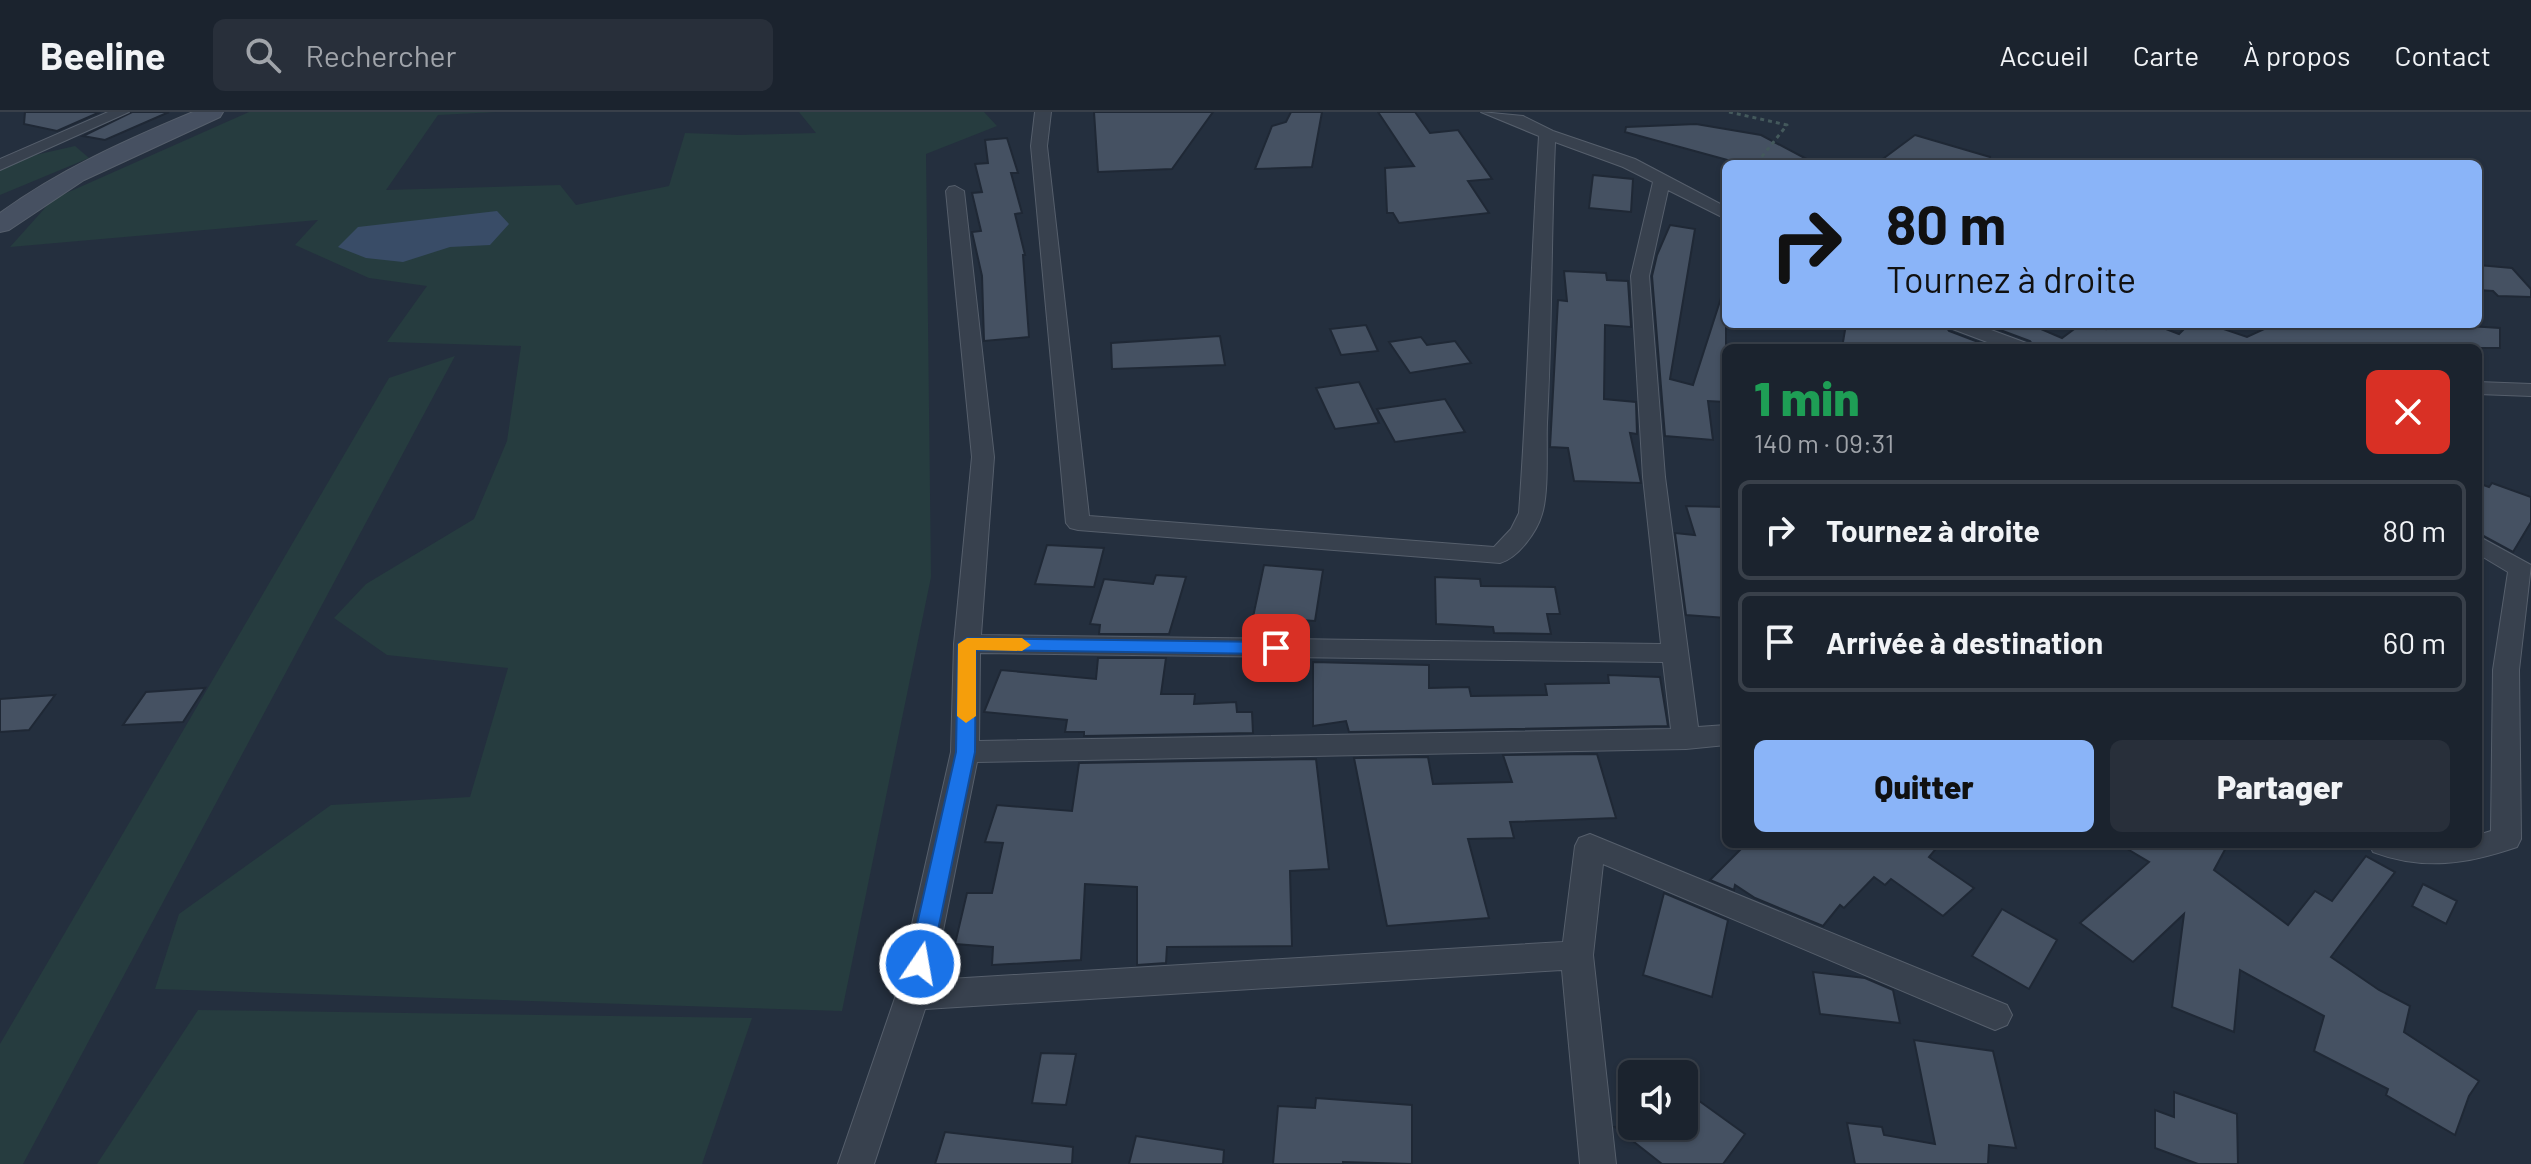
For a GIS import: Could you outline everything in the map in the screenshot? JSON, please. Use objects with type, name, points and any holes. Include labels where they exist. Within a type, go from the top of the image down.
[{"type":"main road","points":[[0,225],[35,197],[154,137],[212,112]]},
{"type":"street","points":[[0,165],[121,112]]},
{"type":"street","points":[[1043,112],[1039,146],[1078,523],[1500,555],[1521,533],[1531,513],[1540,358],[1541,245],[1547,134]]},
{"type":"street","points":[[1489,112],[1517,119],[1547,134],[1629,163],[1722,212]]},
{"type":"street","points":[[1662,178],[1640,276],[1654,477],[1686,739]]},
{"type":"street","points":[[856,1164],[913,995],[965,752],[967,644],[983,457],[955,191]]},
{"type":"street","points":[[1968,328],[2011,344]]},
{"type":"street","points":[[2482,388],[2531,390]]},
{"type":"street","points":[[2482,546],[2526,571],[2506,670],[2506,839],[2482,847]]},
{"type":"street","points":[[967,644],[1676,653]]},
{"type":"street","points":[[965,752],[1686,739],[1722,735]]},
{"type":"street","points":[[1598,1164],[1577,955],[1590,846],[1995,1015]]},
{"type":"street","points":[[2392,848],[2402,853],[2462,853],[2478,848]]},
{"type":"street","points":[[913,995],[1577,955]]},
{"type":"path","points":[[1729,112],[1787,125],[1759,160]]},
{"type":"green space","points":[[249,112],[497,112],[438,115],[386,190],[560,185],[576,205],[669,186],[685,133],[816,133],[799,112],[984,112],[997,126],[926,154],[931,577],[842,1011],[155,989],[179,914],[331,805],[470,797],[508,668],[387,655],[334,618],[366,584],[474,519],[507,441],[521,346],[387,342],[427,286],[369,278],[295,245],[318,220],[10,247],[53,199]]},
{"type":"green space","points":[[75,146],[89,158],[0,195],[0,163]]},
{"type":"green space","points":[[455,356],[23,1164],[0,1164],[0,1044],[389,378]]},
{"type":"green space","points":[[198,1010],[752,1018],[702,1164],[97,1164]]},
{"type":"water","points":[[497,211],[509,224],[490,245],[450,247],[403,262],[366,258],[338,247],[358,227]]},
{"type":"building","points":[[25,112],[100,112],[57,131],[24,124]]},
{"type":"building","points":[[132,112],[169,112],[105,140],[83,136]]},
{"type":"building","points":[[1094,112],[1213,112],[1172,169],[1098,172]]},
{"type":"building","points":[[1291,112],[1322,112],[1312,167],[1255,169],[1272,126],[1286,122]]},
{"type":"building","points":[[1378,112],[1415,112],[1430,133],[1458,130],[1492,179],[1468,181],[1489,213],[1399,223],[1393,213],[1387,213],[1385,168],[1414,166]]},
{"type":"building","points":[[1696,124],[1761,135],[1808,160],[1727,160],[1625,132],[1626,127]]},
{"type":"building","points":[[1915,135],[1990,157],[1990,160],[1881,160]]},
{"type":"building","points":[[1007,138],[1018,173],[1011,173],[1022,213],[1015,214],[1025,255],[1029,337],[984,341],[982,276],[972,232],[981,231],[972,193],[982,192],[975,164],[988,163],[985,140]]},
{"type":"building","points":[[1593,175],[1633,179],[1631,212],[1589,208]]},
{"type":"building","points":[[1670,225],[1695,229],[1670,379],[1693,385],[1722,298],[1722,328],[1726,328],[1726,344],[1722,344],[1722,402],[1708,401],[1713,440],[1665,436],[1652,276]]},
{"type":"building","points":[[2482,265],[2512,268],[2531,289],[2531,297],[2498,296],[2493,291],[2482,290]]},
{"type":"building","points":[[1564,271],[1606,273],[1607,280],[1628,281],[1631,327],[1605,325],[1604,399],[1636,402],[1637,434],[1630,433],[1641,483],[1574,481],[1568,448],[1550,447],[1558,300],[1567,301]]},
{"type":"building","points":[[1366,325],[1378,351],[1341,355],[1330,329]]},
{"type":"building","points":[[1845,328],[1947,328],[1983,344],[1843,344]]},
{"type":"building","points":[[1995,328],[2038,328],[2062,338],[2076,328],[2163,328],[2179,334],[2185,328],[2221,328],[2247,337],[2266,328],[2500,328],[2500,348],[2482,348],[2482,344],[2032,344]]},
{"type":"building","points":[[1220,336],[1225,365],[1112,369],[1111,343]]},
{"type":"building","points":[[1421,337],[1427,345],[1455,341],[1471,363],[1410,373],[1389,342]]},
{"type":"building","points":[[1359,382],[1379,423],[1335,429],[1316,388]]},
{"type":"building","points":[[1445,399],[1465,432],[1395,442],[1377,409]]},
{"type":"building","points":[[2492,483],[2531,497],[2531,522],[2513,552],[2482,535],[2482,484],[2489,487]]},
{"type":"building","points":[[1686,506],[1722,507],[1722,618],[1686,615],[1675,533],[1695,535]]},
{"type":"building","points":[[1047,545],[1104,548],[1094,587],[1035,584]]},
{"type":"building","points":[[1264,565],[1323,570],[1315,621],[1253,617]]},
{"type":"building","points":[[1156,575],[1186,577],[1169,634],[1099,634],[1100,625],[1090,624],[1104,579],[1153,584]]},
{"type":"building","points":[[1435,577],[1480,579],[1481,586],[1555,587],[1560,614],[1547,614],[1551,634],[1494,633],[1493,627],[1436,624]]},
{"type":"building","points":[[1098,658],[1166,658],[1161,694],[1195,694],[1194,704],[1236,702],[1237,712],[1252,712],[1253,733],[1084,736],[1084,732],[1065,732],[1067,720],[984,712],[1001,670],[1096,679]]},
{"type":"building","points":[[1313,662],[1429,665],[1429,688],[1469,687],[1471,696],[1547,695],[1545,684],[1609,683],[1608,675],[1660,677],[1668,726],[1349,732],[1346,721],[1313,726]]},
{"type":"building","points":[[205,688],[183,722],[123,725],[146,692]]},
{"type":"building","points":[[55,695],[29,730],[0,732],[0,699]]},
{"type":"building","points":[[1597,754],[1616,818],[1510,822],[1514,838],[1468,839],[1489,918],[1387,926],[1354,758],[1428,757],[1433,784],[1512,782],[1503,755]]},
{"type":"building","points":[[1316,759],[1329,869],[1290,871],[1292,946],[1167,947],[1166,963],[1137,965],[1137,887],[1085,884],[1081,960],[992,965],[993,947],[955,944],[967,893],[992,893],[1003,843],[985,842],[997,805],[1072,811],[1079,763]]},
{"type":"building","points":[[1742,848],[1937,848],[1929,857],[1974,888],[1943,916],[1891,879],[1885,885],[1874,877],[1844,908],[1840,905],[1823,926],[1755,898],[1735,885],[1734,890],[1710,880]]},
{"type":"building","points":[[2126,848],[2226,848],[2214,870],[2288,925],[2315,891],[2332,901],[2366,856],[2395,872],[2331,957],[2379,990],[2410,1006],[2404,1032],[2479,1081],[2469,1096],[2455,1135],[2386,1095],[2388,1089],[2314,1051],[2324,1016],[2240,970],[2234,1032],[2172,1007],[2184,914],[2133,962],[2080,923],[2149,862]]},
{"type":"building","points":[[2423,884],[2457,901],[2446,924],[2412,906]]},
{"type":"building","points":[[1664,893],[1728,920],[1712,997],[1643,975]]},
{"type":"building","points":[[2002,909],[2057,940],[2029,989],[1972,956]]},
{"type":"building","points":[[1813,972],[1865,978],[1893,990],[1900,1023],[1820,1014]]},
{"type":"building","points":[[1914,1040],[1993,1051],[2016,1148],[1989,1145],[1988,1164],[1855,1164],[1847,1123],[1882,1127],[1884,1135],[1935,1144]]},
{"type":"building","points":[[1041,1053],[1076,1054],[1066,1105],[1032,1103]]},
{"type":"building","points":[[2174,1092],[2237,1114],[2238,1164],[2198,1164],[2155,1148],[2155,1110],[2174,1117]]},
{"type":"building","points":[[1316,1098],[1412,1105],[1412,1164],[1273,1164],[1278,1106],[1315,1108]]},
{"type":"building","points":[[1698,1100],[1745,1134],[1723,1164],[1662,1164],[1632,1140],[1698,1140]]},
{"type":"building","points":[[945,1132],[1073,1147],[1072,1164],[935,1164]]},
{"type":"building","points":[[1136,1136],[1224,1150],[1223,1164],[1129,1164]]},
{"type":"slow traffic","points":[[966,716],[967,644],[1022,645]]},
{"type":"route","points":[[920,964],[965,752],[967,644],[1276,648]]}]
